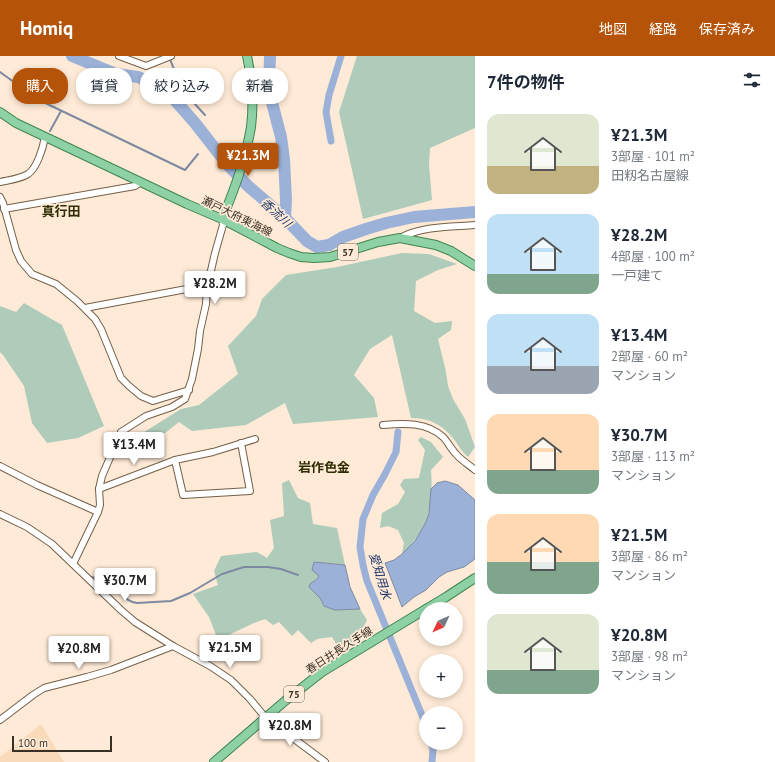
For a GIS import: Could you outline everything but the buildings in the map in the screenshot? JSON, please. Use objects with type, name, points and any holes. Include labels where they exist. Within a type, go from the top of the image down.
[{"type":"main road","points":[[222,219],[234,189],[247,146],[251,126],[251,74],[247,56]]},
{"type":"main road","name":"瀬戸大府東海線","points":[[0,112],[16,123],[45,137],[222,219],[277,248],[301,257],[330,257],[378,242],[400,238],[436,245],[451,251],[475,266]]},
{"type":"main road","name":"春日井長久手線","points":[[437,602],[475,578]]},
{"type":"main road","name":"春日井長久手線","points":[[214,762],[284,701],[322,672],[419,613]]},
{"type":"street","points":[[119,56],[146,66],[171,56]]},
{"type":"street","points":[[0,182],[29,174],[36,164],[44,145],[45,137]]},
{"type":"street","points":[[4,210],[135,186],[141,182]]},
{"type":"street","points":[[0,197],[16,250],[21,261],[32,274],[56,284],[85,308],[95,319],[101,329],[121,378],[141,396],[153,401],[189,390]]},
{"type":"street","points":[[73,564],[98,512],[100,505],[99,489],[102,476],[122,432],[146,416],[172,407],[185,399],[189,390],[198,349],[208,285],[223,225],[222,219]]},
{"type":"street","points":[[400,238],[407,234],[426,229],[475,226]]},
{"type":"street","points":[[85,308],[208,285]]},
{"type":"street","points":[[383,425],[422,425],[433,429],[443,438],[456,454],[475,470]]},
{"type":"street","points":[[99,489],[175,460],[213,452],[255,439]]},
{"type":"street","points":[[175,460],[183,494],[250,492],[241,444]]},
{"type":"street","points":[[0,466],[37,485],[98,512]]},
{"type":"street","points":[[0,514],[27,527],[52,544],[126,615],[173,646],[210,666],[230,680],[266,717],[325,762]]},
{"type":"street","points":[[0,720],[32,695],[44,688],[111,670],[173,646]]},
{"type":"shaded area","points":[[41,724],[64,762],[0,762],[0,757]]},
{"type":"green space","points":[[357,56],[475,56],[475,128],[430,148],[429,165],[432,200],[363,219],[339,112]]},
{"type":"green space","points":[[402,253],[429,254],[457,264],[438,270],[416,281],[414,311],[435,323],[452,321],[451,330],[438,339],[448,386],[453,399],[465,419],[475,447],[468,457],[452,437],[439,425],[423,419],[411,418],[392,335],[370,349],[354,375],[374,398],[378,417],[293,424],[285,403],[246,425],[192,431],[179,422],[150,445],[141,434],[181,409],[199,405],[238,374],[228,346],[256,316],[262,299],[286,275],[337,267]]},
{"type":"green space","points":[[24,303],[62,325],[104,426],[78,438],[47,443],[32,423],[24,386],[0,352],[0,306],[16,312]]},
{"type":"green space","points":[[421,437],[431,442],[443,457],[431,470],[431,499],[427,521],[418,536],[402,554],[404,543],[398,530],[388,526],[380,528],[382,513],[398,504],[405,492],[400,485],[404,479],[419,478],[425,450],[418,440]]},
{"type":"green space","points":[[289,480],[298,498],[310,503],[313,524],[337,528],[345,565],[314,562],[319,575],[309,587],[320,598],[324,606],[335,610],[360,609],[367,620],[361,632],[342,653],[332,637],[317,639],[311,643],[298,630],[292,636],[279,622],[273,625],[265,619],[218,640],[209,617],[193,594],[218,585],[214,571],[221,556],[257,552],[267,558],[274,548],[270,520],[284,516],[282,483]]},
{"type":"water","points":[[445,481],[458,485],[475,500],[475,559],[464,567],[447,572],[439,577],[426,590],[414,597],[402,607],[385,563],[394,560],[415,541],[429,514],[431,489],[437,483]]},
{"type":"water","points":[[314,562],[345,565],[350,587],[360,609],[335,610],[324,606],[320,598],[309,587],[310,584],[319,576],[312,570]]},
{"type":"waterway","name":"香流川","points":[[72,56],[116,74],[138,77],[152,83],[173,98],[227,164],[248,186],[285,218],[307,241],[317,247],[329,245],[343,237],[386,223],[414,217],[475,212]]},
{"type":"waterway","points":[[270,56],[269,91],[281,137],[284,159],[286,200],[285,218]]},
{"type":"waterway","name":"愛知用水","points":[[331,141],[326,112],[329,95],[341,56]]},
{"type":"waterway","points":[[169,57],[183,91],[205,115]]},
{"type":"waterway","points":[[0,72],[39,100],[185,170],[198,154]]},
{"type":"waterway","points":[[50,131],[61,111]]},
{"type":"waterway","name":"愛知用水","points":[[398,432],[396,452],[373,495],[363,519],[360,547],[367,581],[419,708]]},
{"type":"waterway","points":[[91,577],[109,583],[127,599],[137,603],[171,601],[190,593],[222,574],[244,567],[268,567],[281,569],[298,575]]},
{"type":"waterway","name":"愛知用水","points":[[432,762],[433,750]]},
{"type":"district","name":"真行田","points":[[61,211]]},
{"type":"district","name":"岩作色金","points":[[324,467]]}]
